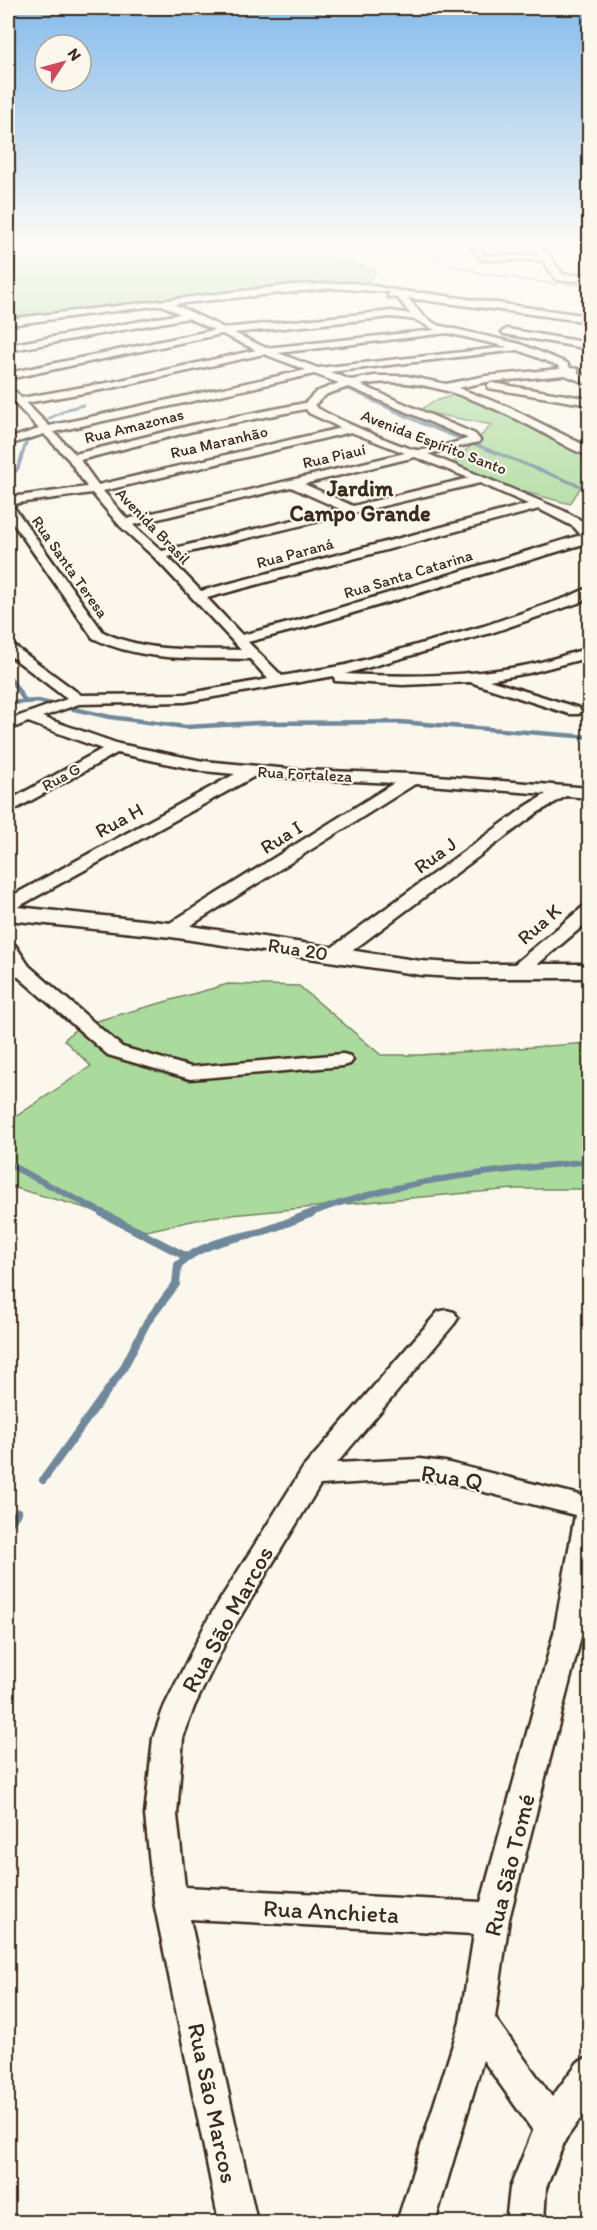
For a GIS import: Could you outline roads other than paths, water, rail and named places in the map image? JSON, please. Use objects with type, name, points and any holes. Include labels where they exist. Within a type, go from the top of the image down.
[{"type":"street","points":[[8,376],[146,347]]},
{"type":"street","points":[[257,347],[349,383]]},
{"type":"street","points":[[22,408],[112,385],[265,351],[302,347]]},
{"type":"street","points":[[520,347],[564,365],[565,371]]},
{"type":"street","points":[[8,441],[47,430],[314,371],[523,348]]},
{"type":"street","points":[[565,371],[590,382]]},
{"type":"street","points":[[448,387],[467,382],[565,371],[590,372]]},
{"type":"street","name":"Avenida Espírito Santo","points":[[586,532],[540,505],[481,479],[325,418],[309,405],[318,395],[349,383],[391,379],[448,387],[520,418],[590,453]]},
{"type":"street","points":[[467,382],[590,402]]},
{"type":"street","name":"Rua Piauí","points":[[124,523],[475,440],[471,436],[349,383]]},
{"type":"street","name":"Avenida Brasil","points":[[8,389],[22,408],[73,458],[94,489],[124,523],[159,555],[278,681]]},
{"type":"street","name":"Rua Amazonas","points":[[73,458],[193,428],[309,405]]},
{"type":"street","name":"Rua Maranhão","points":[[10,504],[94,489],[351,429]]},
{"type":"street","points":[[159,555],[481,479]]},
{"type":"street","points":[[290,482],[351,509]]},
{"type":"street","name":"Rua Santa Teresa","points":[[10,504],[98,635],[108,642],[141,650],[253,655]]},
{"type":"street","name":"Rua Paraná","points":[[198,596],[540,505]]},
{"type":"street","name":"Rua Santa Catarina","points":[[238,640],[301,624],[586,532]]},
{"type":"street","points":[[8,726],[27,717],[78,700],[185,698],[375,663],[489,629],[573,600],[590,591]]},
{"type":"street","points":[[8,648],[78,700]]},
{"type":"street","points":[[316,675],[379,680],[470,679],[549,665],[590,652]]},
{"type":"street","points":[[470,679],[574,711]]},
{"type":"street","name":"Rua Fortaleza","points":[[27,717],[115,748],[203,766],[590,793]]},
{"type":"street","name":"Rua G","points":[[8,807],[115,748]]},
{"type":"street","name":"Rua H","points":[[8,905],[252,771]]},
{"type":"street","name":"Rua I","points":[[171,930],[412,779]]},
{"type":"street","name":"Rua J","points":[[334,955],[531,810],[562,791]]},
{"type":"street","name":"Rua K","points":[[518,971],[590,910]]},
{"type":"street","name":"Rua 20","points":[[8,913],[171,930],[421,968],[590,971]]},
{"type":"street","points":[[8,949],[22,970],[115,1051],[190,1073],[343,1060]]},
{"type":"street","name":"Rua São Marcos","points":[[238,2223],[170,1902],[161,1815],[168,1738],[179,1707],[218,1627],[312,1475],[446,1318]]},
{"type":"street","name":"Rua Q","points":[[312,1475],[419,1469],[445,1472],[589,1507]]},
{"type":"street","name":"Rua São Tomé","points":[[416,2223],[477,2022],[493,1920],[568,1633],[589,1507]]},
{"type":"street","name":"Rua Anchieta","points":[[170,1902],[493,1920]]},
{"type":"street","points":[[477,2022],[552,2128]]},
{"type":"street","points":[[525,2223],[528,2188],[552,2128],[590,2073]]},
{"type":"waterway","points":[[341,386],[376,402]]},
{"type":"waterway","points":[[373,401],[421,423],[590,490]]},
{"type":"waterway","points":[[48,419],[68,409],[83,405]]},
{"type":"waterway","points":[[8,481],[18,468],[26,443]]},
{"type":"waterway","points":[[8,675],[25,701]]},
{"type":"waterway","points":[[8,703],[38,701],[110,717],[186,727],[258,723],[399,722],[590,737]]},
{"type":"waterway","points":[[309,1214],[377,1192],[412,1184],[483,1173],[590,1161]]},
{"type":"waterway","points":[[8,1164],[105,1214]]},
{"type":"waterway","points":[[102,1213],[187,1257]]},
{"type":"waterway","points":[[43,1480],[123,1369],[147,1322],[176,1284],[178,1265],[207,1247],[264,1231],[312,1213]]},
{"type":"waterway","points":[[8,1525],[18,1512]]},
{"type":"district","name":"Jardim Campo Grande","points":[[360,500]]}]
